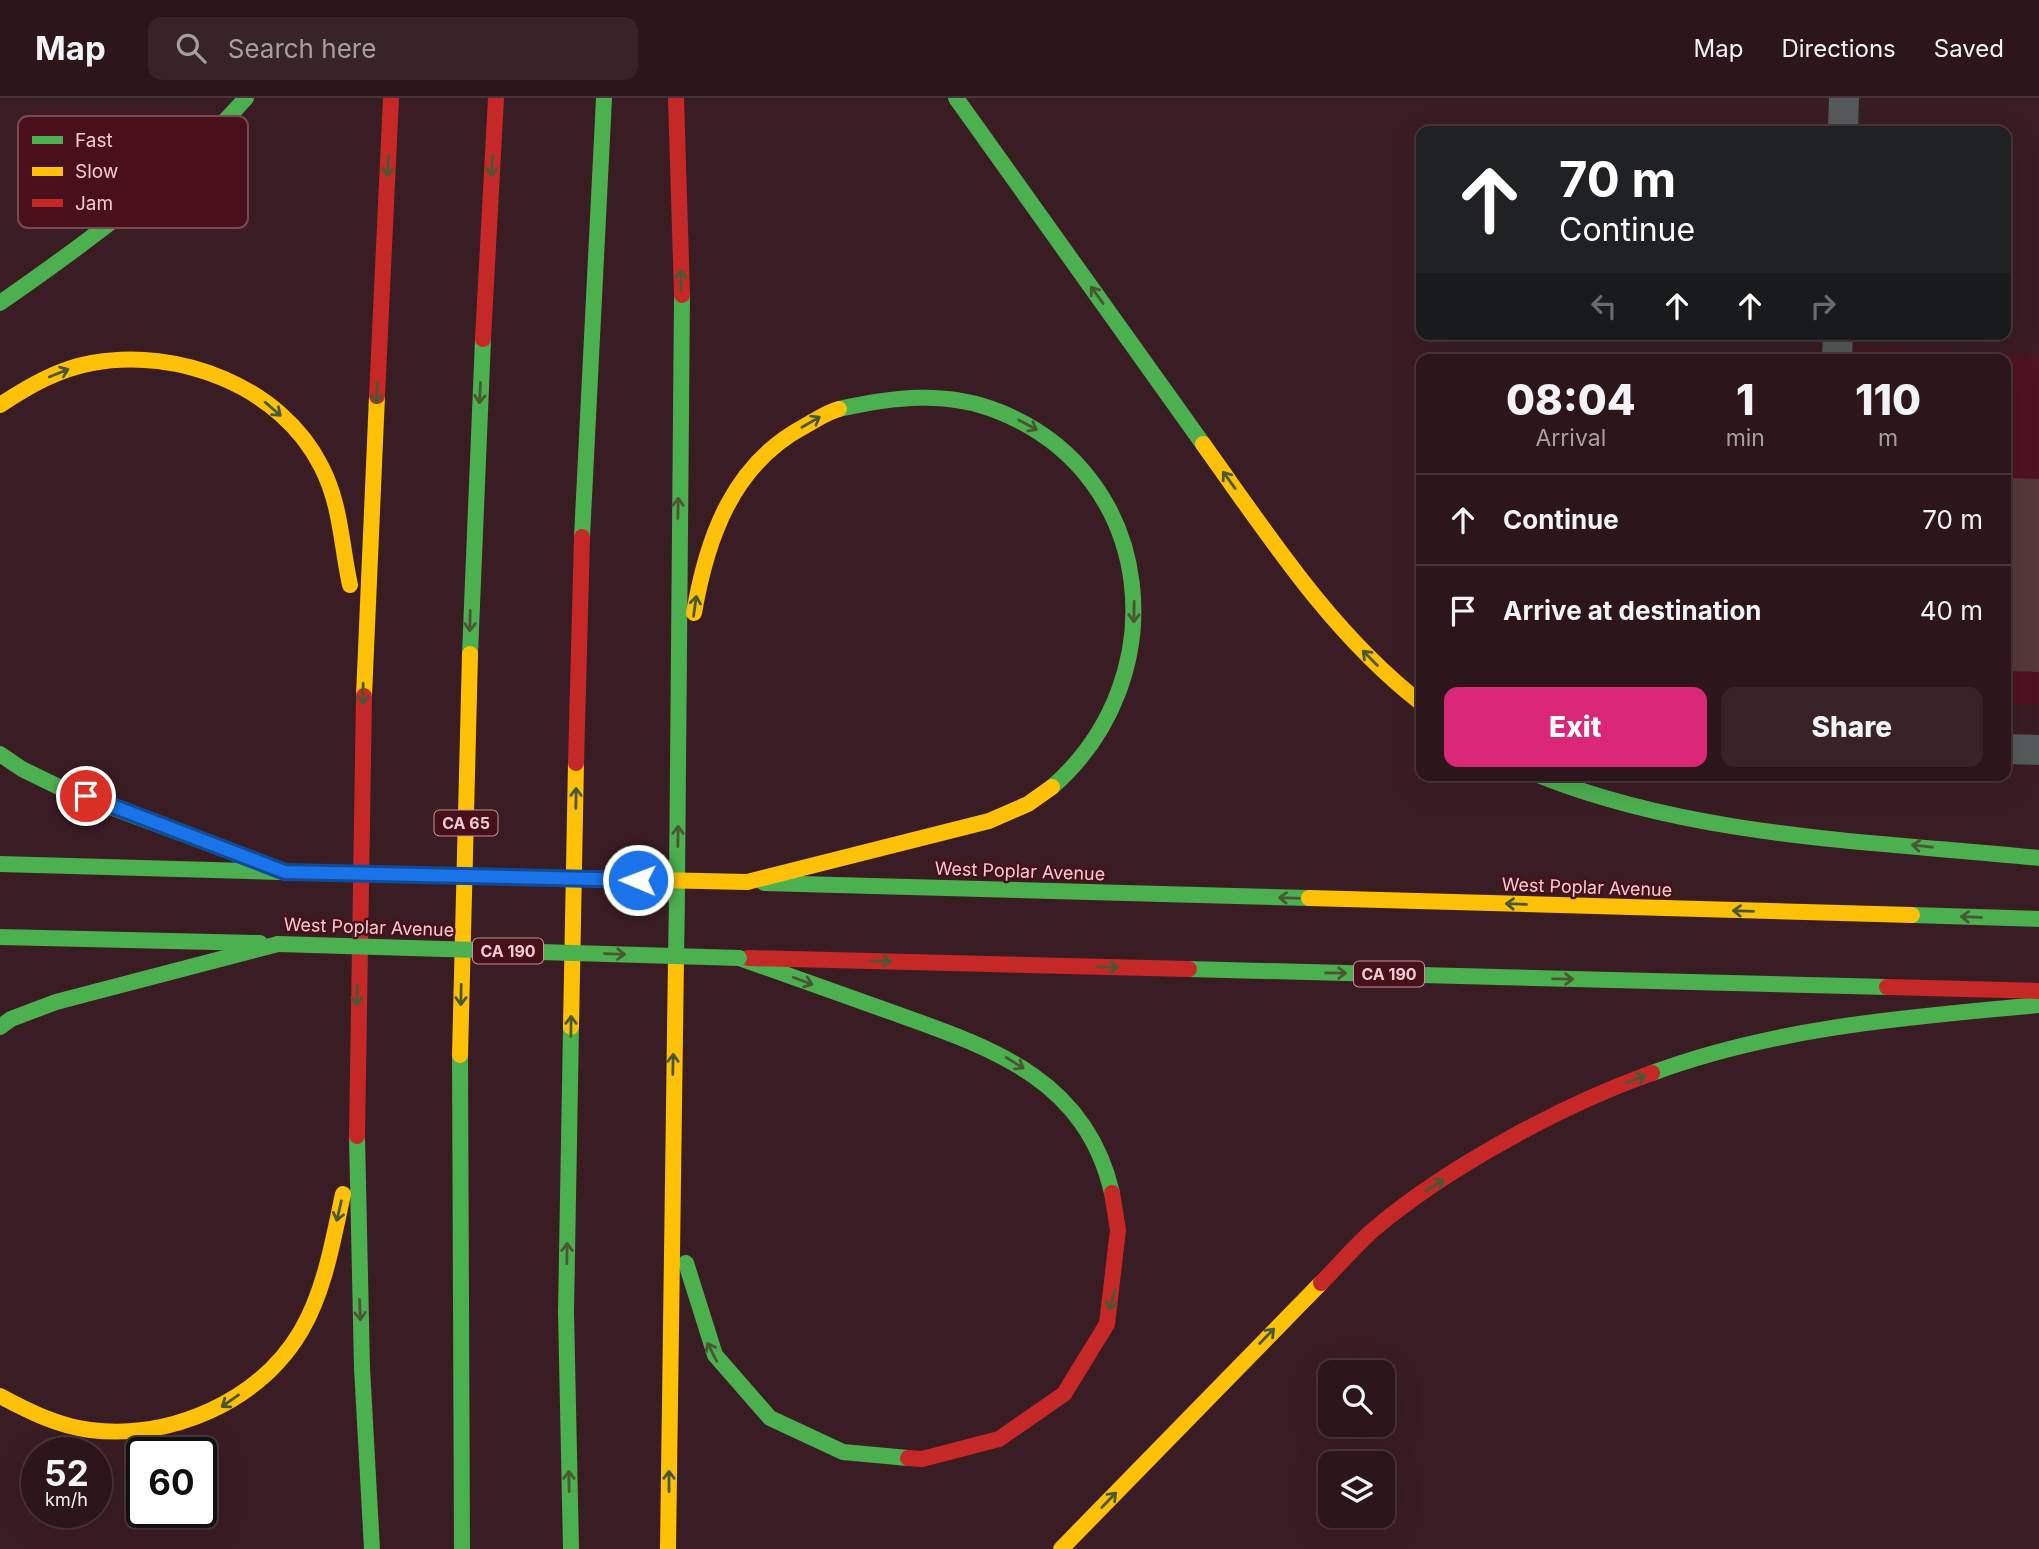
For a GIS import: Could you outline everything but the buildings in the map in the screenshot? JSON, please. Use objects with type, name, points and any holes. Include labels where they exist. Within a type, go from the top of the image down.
[{"type":"main road","points":[[230,116],[247,98]]},
{"type":"main road","points":[[372,1549],[363,1427],[354,1144],[364,645],[391,98]]},
{"type":"main road","name":"CA 65","points":[[462,1549],[461,1016],[472,557],[496,98]]},
{"type":"main road","points":[[570,1549],[566,1311],[580,570],[604,98]]},
{"type":"main road","points":[[668,1549],[672,1132],[681,698],[677,586],[681,280],[676,98]]},
{"type":"main road","points":[[956,98],[1296,574],[1343,631],[1394,683],[1416,699]]},
{"type":"main road","points":[[0,303],[105,228]]},
{"type":"main road","points":[[0,405],[18,391],[63,370],[112,359],[166,359],[220,375],[264,401],[301,434],[327,478],[341,519],[349,582],[364,645]]},
{"type":"main road","points":[[681,698],[698,583],[715,528],[743,479],[780,439],[825,413],[880,398],[936,395],[994,407],[1053,438],[1095,480],[1118,520],[1130,561],[1135,604],[1133,649],[1120,695],[1093,743],[1064,777],[1026,805],[968,826],[747,882]]},
{"type":"main road","points":[[0,754],[22,769],[65,790],[285,872]]},
{"type":"main road","points":[[1551,781],[1580,794],[1644,812],[1712,825],[2039,858]]},
{"type":"main road","name":"West Poplar Avenue","points":[[0,864],[747,882],[2039,919]]},
{"type":"main road","name":"West Poplar Avenue","points":[[0,937],[2039,991]]},
{"type":"main road","points":[[0,1027],[11,1019],[56,1002],[278,944]]},
{"type":"main road","points":[[672,1132],[688,1283],[702,1332],[723,1372],[752,1407],[790,1436],[836,1456],[886,1464],[935,1462],[977,1453],[1022,1431],[1058,1401],[1085,1368],[1101,1339],[1115,1292],[1120,1253],[1117,1209],[1102,1161],[1076,1113],[1041,1079],[992,1048],[739,958]]},
{"type":"main road","points":[[1061,1549],[1373,1230],[1429,1189],[1512,1136],[1596,1094],[1666,1067],[1730,1048],[1861,1022],[2039,1005]]},
{"type":"main road","points":[[0,1396],[37,1416],[90,1430],[140,1429],[172,1424],[224,1406],[267,1371],[299,1334],[315,1303],[354,1144]]},
{"type":"street","points":[[1843,126],[1844,98]]},
{"type":"street","points":[[2011,749],[2039,750]]},
{"type":"shaded area","points":[[1860,349],[2009,354],[1860,354]]},
{"type":"shaded area","points":[[2011,354],[2039,355],[2039,705],[2011,704]]},
{"type":"traffic: fast","points":[[229,116],[246,98]]},
{"type":"traffic: fast","points":[[582,537],[604,98]]},
{"type":"traffic: fast","points":[[956,98],[1203,444]]},
{"type":"traffic: fast","points":[[0,303],[103,228]]},
{"type":"traffic: fast","points":[[676,959],[682,295]]},
{"type":"traffic: fast","points":[[470,654],[483,339]]},
{"type":"traffic: fast","points":[[839,409],[879,401],[920,398],[940,398],[980,405],[1000,412],[1053,442],[1092,482],[1119,530],[1132,583],[1132,638],[1118,692],[1092,743],[1052,787]]},
{"type":"traffic: fast","points":[[0,754],[22,769],[65,790],[285,872]]},
{"type":"traffic: fast","points":[[1555,781],[1598,796],[1659,812],[1722,824],[1848,841],[2039,858]]},
{"type":"traffic: fast","points":[[0,864],[279,872]]},
{"type":"traffic: fast","points":[[764,883],[1309,898]]},
{"type":"traffic: fast","points":[[1912,915],[2039,919]]},
{"type":"traffic: fast","points":[[0,937],[260,943]]},
{"type":"traffic: fast","points":[[0,1027],[11,1019],[56,1002],[278,944]]},
{"type":"traffic: fast","points":[[278,944],[739,958]]},
{"type":"traffic: fast","points":[[739,958],[966,1040],[1030,1073],[1057,1095],[1081,1122],[1099,1154],[1112,1193]]},
{"type":"traffic: fast","points":[[1189,969],[1887,987]]},
{"type":"traffic: fast","points":[[1652,1073],[1699,1057],[1794,1034],[1941,1014],[2039,1005]]},
{"type":"traffic: fast","points":[[571,1027],[566,1312],[571,1549]]},
{"type":"traffic: fast","points":[[460,1055],[462,1549]]},
{"type":"traffic: fast","points":[[357,1136],[362,1368],[372,1549]]},
{"type":"traffic: fast","points":[[686,1263],[715,1355],[770,1418],[843,1452],[908,1458]]},
{"type":"traffic: slow","points":[[0,405],[44,379],[67,369],[92,363],[158,361],[191,367],[223,378],[253,394],[280,414],[303,438],[321,466],[337,510],[350,585]]},
{"type":"traffic: slow","points":[[364,696],[377,396]]},
{"type":"traffic: slow","points":[[694,613],[716,530],[727,505],[742,482],[759,461],[780,442],[822,416],[839,409]]},
{"type":"traffic: slow","points":[[1203,444],[1277,548],[1330,615],[1388,676],[1416,699]]},
{"type":"traffic: slow","points":[[460,1055],[470,654]]},
{"type":"traffic: slow","points":[[571,1027],[576,763]]},
{"type":"traffic: slow","points":[[747,882],[989,821],[1028,804],[1052,787]]},
{"type":"traffic: slow","points":[[285,872],[747,882]]},
{"type":"traffic: slow","points":[[1309,898],[1912,915]]},
{"type":"traffic: slow","points":[[668,1549],[676,959]]},
{"type":"traffic: slow","points":[[0,1396],[66,1425],[120,1432],[181,1422],[210,1411],[237,1396],[262,1378],[283,1356],[301,1331],[316,1299],[327,1264],[343,1194]]},
{"type":"traffic: slow","points":[[1061,1549],[1321,1283]]},
{"type":"traffic: jam","points":[[377,396],[391,98]]},
{"type":"traffic: jam","points":[[483,339],[496,98]]},
{"type":"traffic: jam","points":[[676,98],[682,295]]},
{"type":"traffic: jam","points":[[576,763],[582,537]]},
{"type":"traffic: jam","points":[[357,1136],[364,696]]},
{"type":"traffic: jam","points":[[748,958],[1189,969]]},
{"type":"traffic: jam","points":[[1887,987],[2039,991]]},
{"type":"traffic: jam","points":[[1321,1283],[1373,1230],[1435,1184],[1543,1120],[1652,1073]]},
{"type":"traffic: jam","points":[[908,1458],[922,1459],[999,1439],[1064,1394],[1107,1324],[1118,1230],[1112,1193]]},
{"type":"route","points":[[86,796],[285,872],[638,880]]}]
